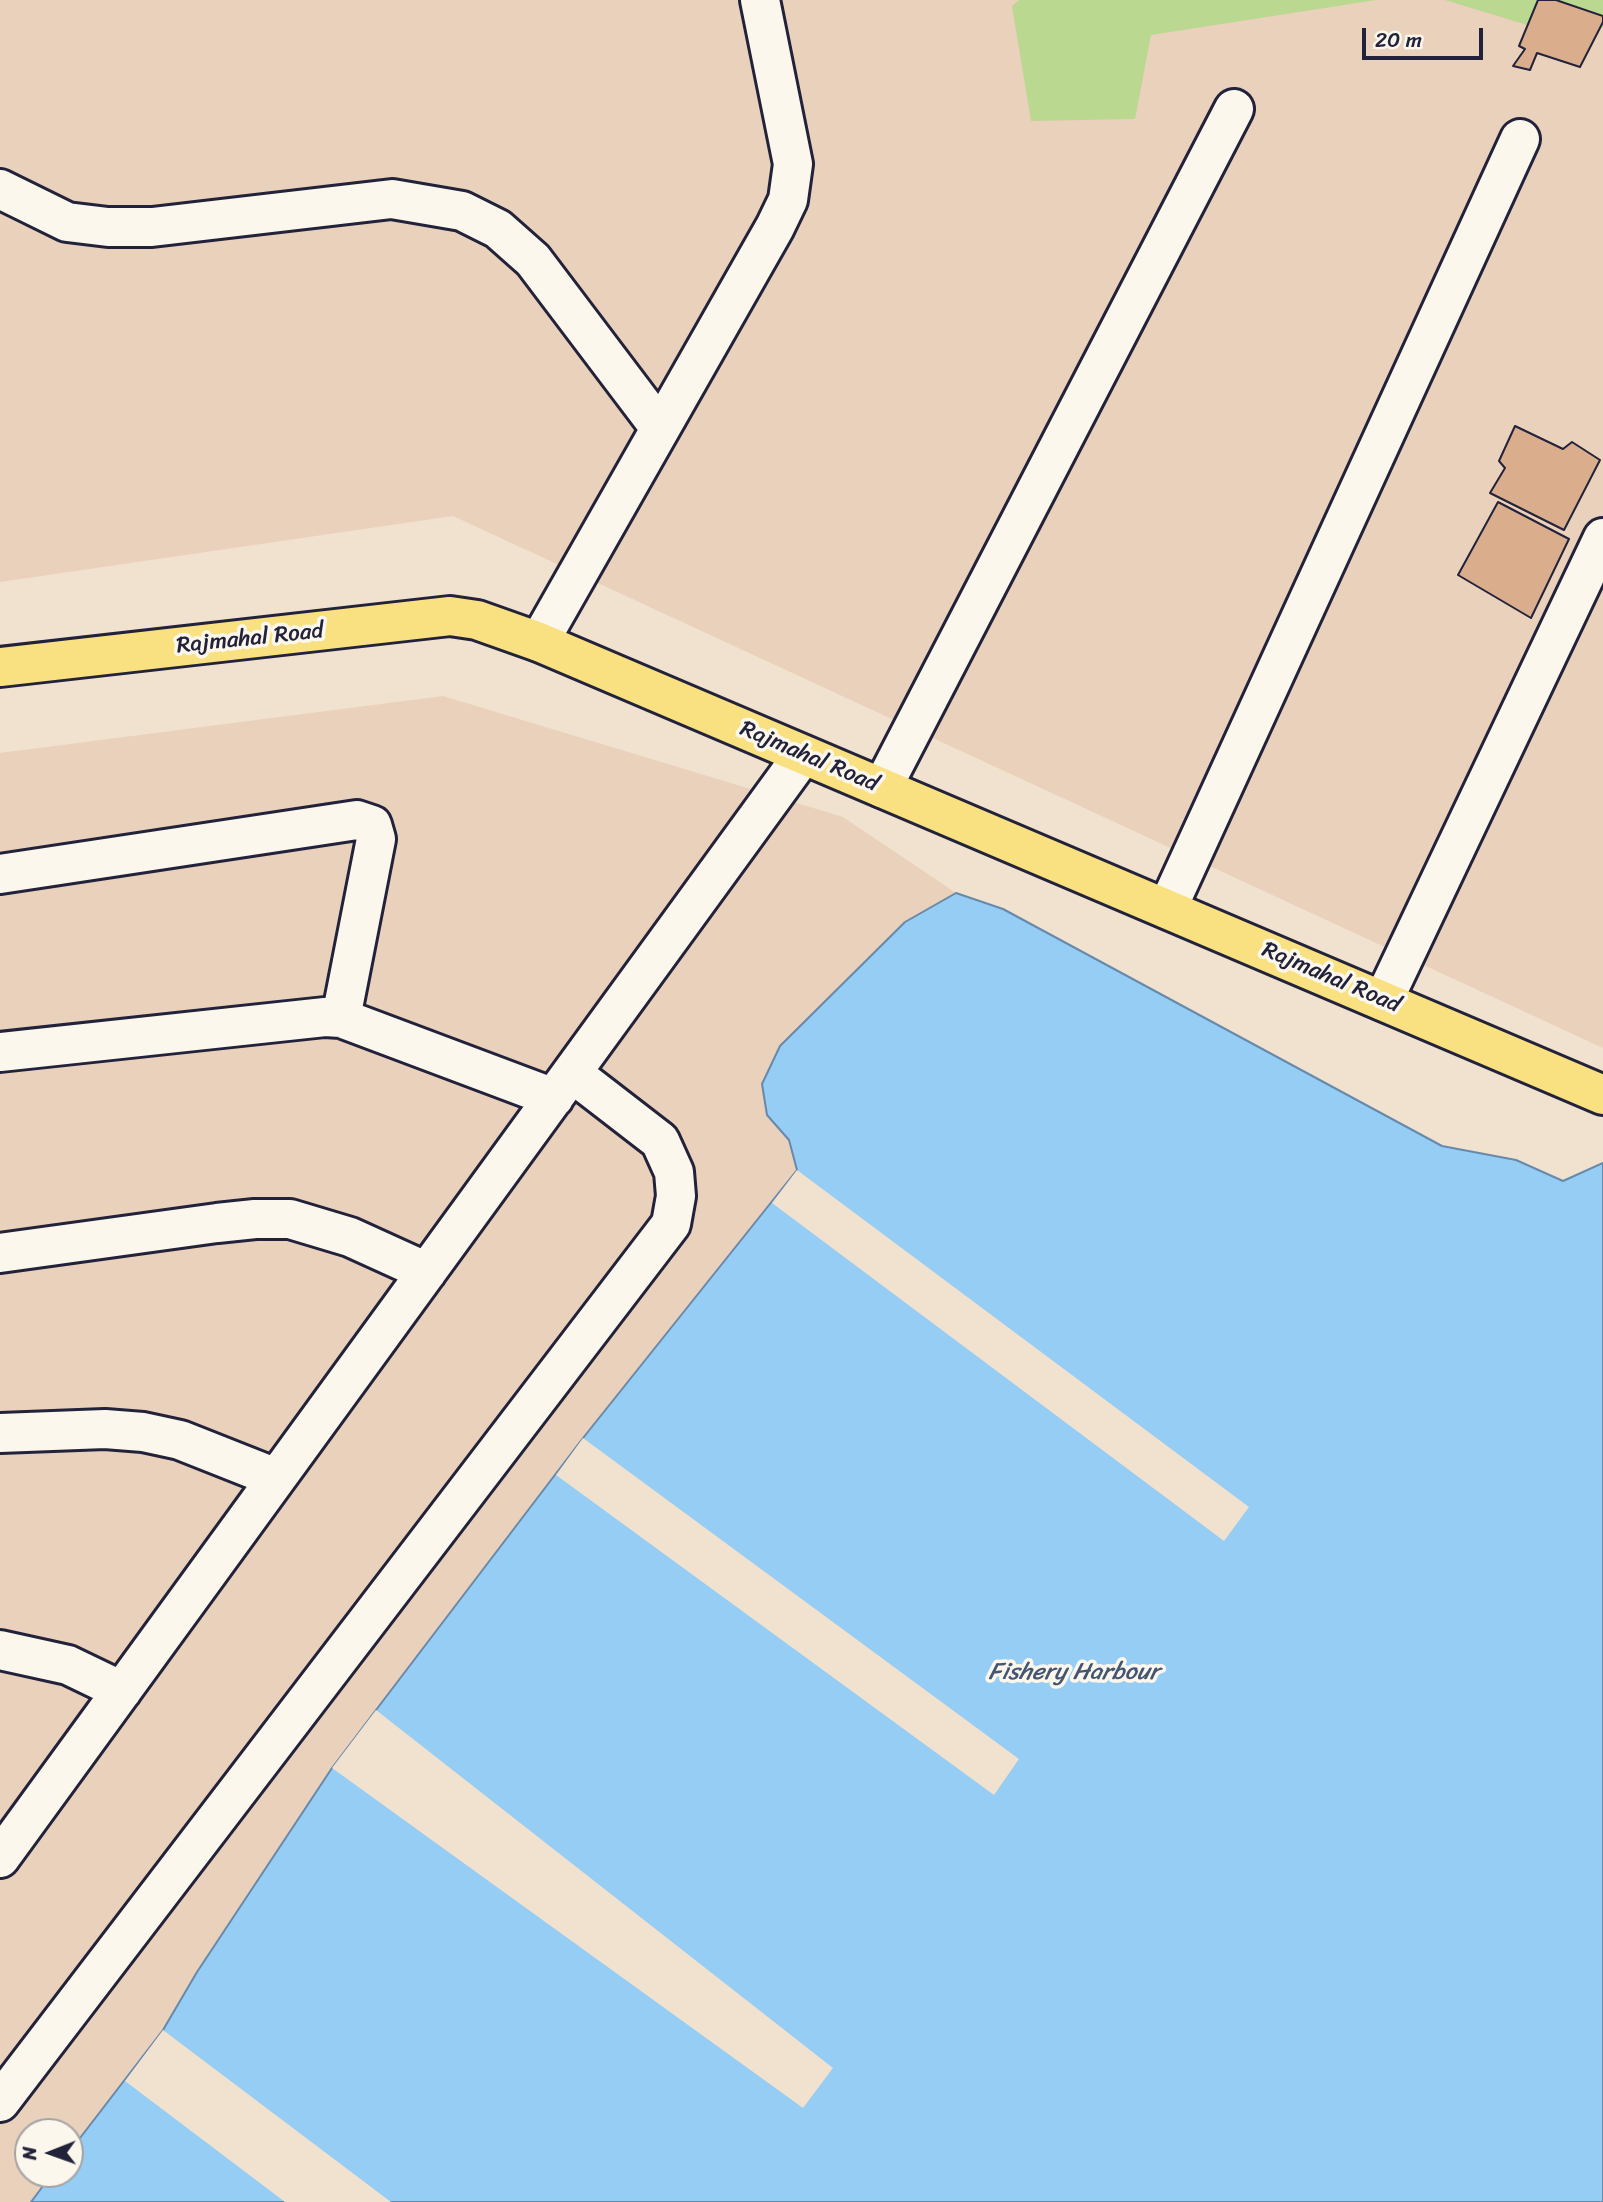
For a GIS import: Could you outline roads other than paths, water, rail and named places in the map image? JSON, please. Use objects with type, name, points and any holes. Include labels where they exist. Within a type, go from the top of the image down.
[{"type":"main road","name":"Rajmahal Road","points":[[0,667],[450,616],[477,620],[539,642],[1592,1090]]},
{"type":"street","points":[[539,642],[788,200],[793,164],[760,0]]},
{"type":"street","points":[[882,788],[1234,109]]},
{"type":"street","points":[[1167,909],[1520,139]]},
{"type":"street","points":[[0,189],[67,222],[108,228],[152,227],[392,199],[462,211],[498,229],[533,260],[660,428]]},
{"type":"street","points":[[1383,1001],[1603,538]]},
{"type":"street","points":[[0,1858],[803,755]]},
{"type":"street","points":[[0,874],[357,820],[372,825],[376,839],[341,1018]]},
{"type":"street","points":[[0,1052],[317,1017],[341,1018],[563,1086],[660,1141],[674,1172],[676,1196],[671,1224],[0,2102]]},
{"type":"street","points":[[0,1253],[217,1223],[290,1219],[350,1237],[427,1272]]},
{"type":"street","points":[[0,1433],[105,1429],[144,1432],[180,1440],[276,1478]]},
{"type":"street","points":[[0,1650],[68,1665],[122,1691]]},
{"type":"water","name":"Fishery Harbour","points":[[956,893],[1003,909],[1442,1146],[1516,1160],[1563,1181],[1603,1163],[1603,2202],[31,2202],[42,2188],[84,2188],[84,2133],[163,2030],[197,1972],[332,1768],[583,1438],[797,1170],[789,1140],[767,1115],[762,1084],[780,1046],[905,922]]}]
